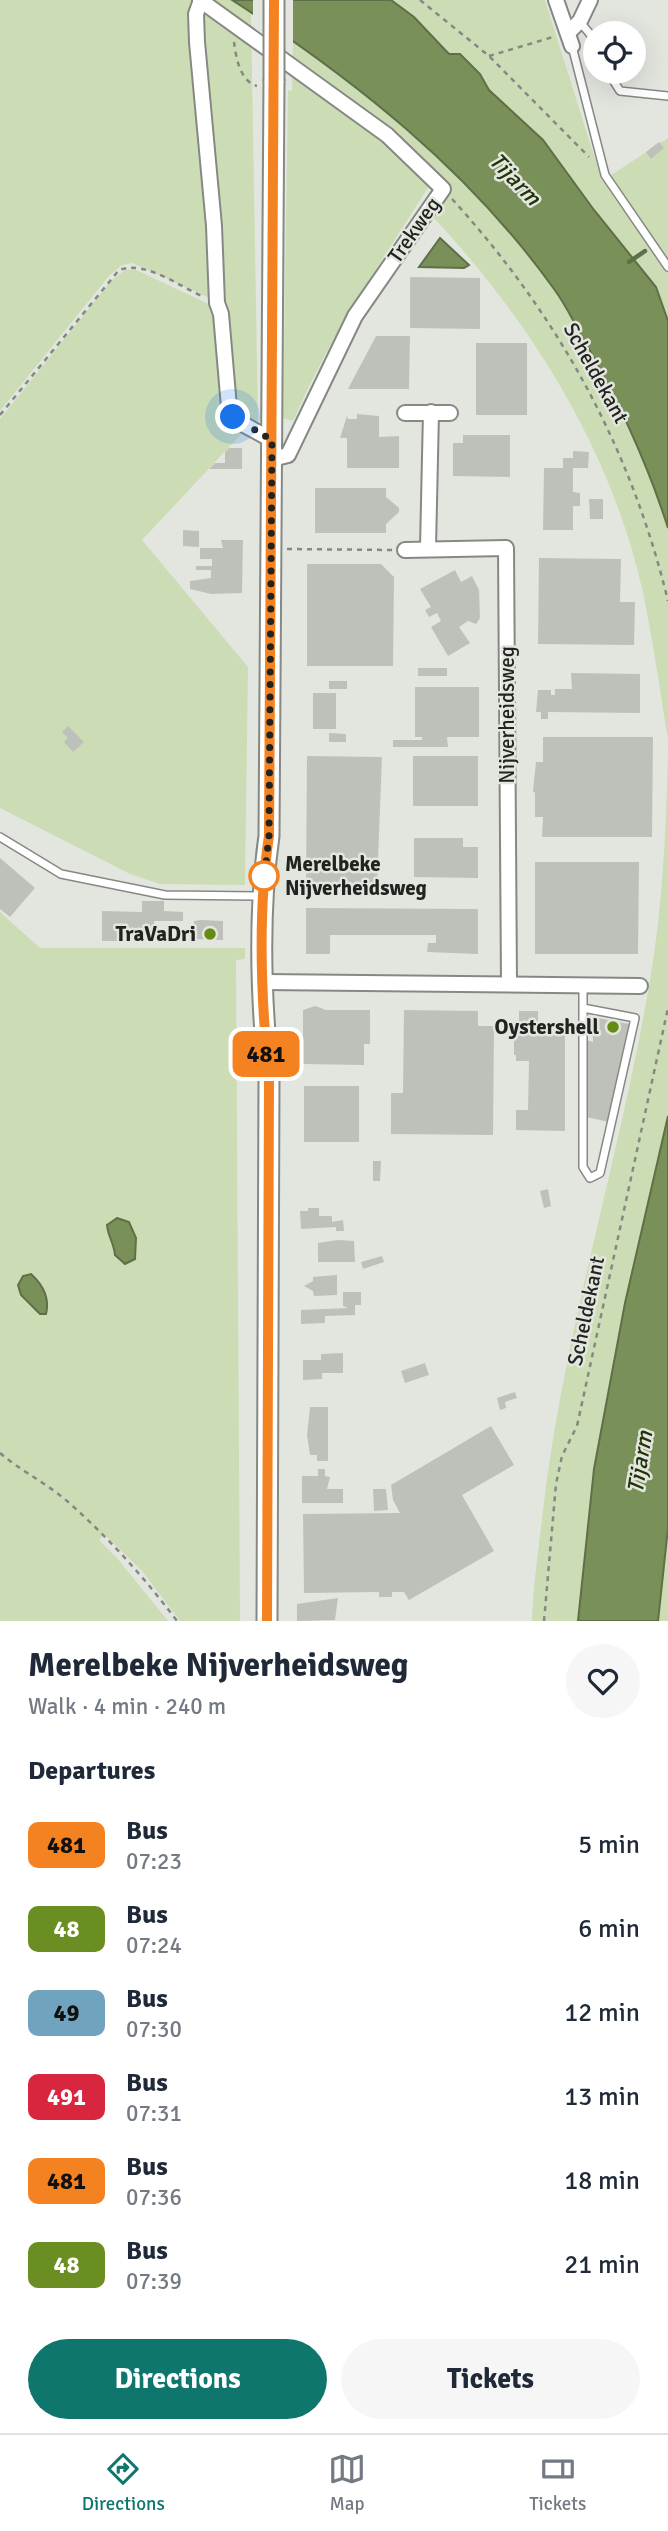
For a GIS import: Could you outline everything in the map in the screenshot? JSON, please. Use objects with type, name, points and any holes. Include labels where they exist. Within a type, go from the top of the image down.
[{"type":"main road","points":[[267,1621],[269,1079],[263,896],[269,836],[274,0]]},
{"type":"street","points":[[201,0],[196,14],[197,42],[214,226],[217,303],[221,314],[229,407],[237,421],[272,450]]},
{"type":"street","name":"Trekweg","points":[[201,0],[378,128],[443,189],[355,316],[288,455],[272,450]]},
{"type":"street","points":[[556,0],[570,39]]},
{"type":"street","points":[[570,39],[590,0]]},
{"type":"street","points":[[428,548],[431,412]]},
{"type":"street","points":[[405,413],[450,413]]},
{"type":"street","name":"Nijverheidsweg","points":[[405,550],[506,548],[509,983]]},
{"type":"street","points":[[264,982],[640,986]]},
{"type":"lane","points":[[580,21],[583,25]]},
{"type":"lane","points":[[570,39],[605,175],[668,267]]},
{"type":"lane","points":[[616,84],[620,91],[668,96]]},
{"type":"lane","points":[[0,837],[61,874],[165,895],[263,896]]},
{"type":"lane","points":[[583,985],[583,1008],[583,1167],[590,1178],[600,1173],[635,1018],[583,1008]]},
{"type":"path","points":[[420,0],[489,56],[605,175]]},
{"type":"path","points":[[230,22],[242,73],[250,84],[274,84]]},
{"type":"path","points":[[489,56],[570,39]]},
{"type":"path","name":"Scheldekant","points":[[443,189],[514,271],[578,368],[612,434],[638,496],[668,601]]},
{"type":"path","points":[[0,415],[119,270],[128,267],[141,268],[217,303]]},
{"type":"path","points":[[270,549],[405,550]]},
{"type":"path","name":"Scheldekant","points":[[544,1621],[559,1468],[577,1426],[668,1008]]},
{"type":"path","points":[[0,1453],[64,1499],[108,1539],[148,1582],[177,1621]]},
{"type":"shaded area","points":[[0,0],[232,0],[251,13],[258,421],[250,422],[237,416],[216,301],[132,263],[122,265],[109,276],[0,411]]},
{"type":"shaded area","points":[[391,0],[545,0],[602,181],[668,138],[668,321],[656,287],[594,210],[543,140],[489,90],[480,74],[449,54],[414,17]]},
{"type":"shaded area","points":[[293,40],[397,120],[455,173],[504,225],[556,291],[606,379],[649,471],[668,528],[668,739],[643,593],[629,540],[611,489],[589,439],[534,345],[503,300],[433,217],[439,189],[431,183],[341,326],[295,417],[292,421],[283,418],[288,90],[292,91]]},
{"type":"shaded area","points":[[134,269],[209,304],[214,310],[224,383],[245,430],[142,540],[248,667],[245,885],[160,884],[130,874],[0,808],[0,419],[111,281],[125,270]]},
{"type":"shaded area","points":[[668,753],[668,1116],[578,1621],[532,1621],[543,1510],[564,1376],[624,1113],[650,980],[663,867]]},
{"type":"shaded area","points":[[0,912],[40,948],[245,948],[245,959],[236,960],[240,1621],[180,1621],[142,1571],[104,1534],[99,1540],[168,1621],[0,1621]]},
{"type":"shaded area","points":[[668,1528],[668,1621],[658,1621],[658,1613]]},
{"type":"water","name":"Tijarm","points":[[232,0],[391,0],[414,17],[449,54],[460,54],[480,74],[489,90],[543,140],[594,210],[656,287],[668,321],[668,528],[641,455],[609,385],[562,301],[521,246],[447,166],[407,130],[322,62]]},
{"type":"water","points":[[440,238],[469,265],[464,268],[419,267]]},
{"type":"water","name":"Tijarm","points":[[668,1116],[668,1528],[658,1621],[578,1621],[594,1469],[625,1303]]},
{"type":"water","points":[[117,1218],[129,1222],[136,1238],[135,1259],[125,1264],[115,1255],[107,1225]]},
{"type":"water","points":[[31,1274],[44,1292],[46,1314],[40,1314],[21,1295],[18,1285],[23,1276]]},
{"type":"pier","points":[[253,0],[293,0],[293,44],[253,18]]},
{"type":"building","points":[[659,142],[664,148],[651,159],[646,152]]},
{"type":"building","points":[[410,277],[480,278],[480,329],[410,328]]},
{"type":"building","points":[[376,336],[410,336],[409,389],[348,389]]},
{"type":"building","points":[[476,343],[527,343],[527,415],[476,415]]},
{"type":"building","points":[[357,414],[379,416],[379,437],[399,436],[399,468],[347,468],[347,438],[340,438],[347,416],[348,419],[357,419]]},
{"type":"building","points":[[463,435],[510,435],[510,477],[453,476],[453,443],[463,443]]},
{"type":"building","points":[[229,448],[242,448],[242,469],[209,469],[215,463],[225,463],[225,452]]},
{"type":"building","points":[[573,451],[589,452],[588,468],[573,468],[573,492],[580,493],[580,506],[573,506],[573,530],[543,530],[544,468],[563,468],[563,458],[573,458]]},
{"type":"building","points":[[315,488],[386,488],[386,497],[399,508],[399,512],[386,524],[386,533],[315,533]]},
{"type":"building","points":[[589,499],[603,499],[603,519],[590,519]]},
{"type":"building","points":[[183,530],[199,531],[199,547],[183,546]]},
{"type":"building","points":[[221,540],[243,540],[242,593],[211,594],[190,589],[190,581],[211,578],[211,570],[196,570],[196,566],[212,566],[212,559],[200,559],[200,548],[223,548]]},
{"type":"building","points":[[539,558],[621,559],[620,602],[635,602],[634,645],[538,644]]},
{"type":"building","points":[[307,564],[381,564],[394,577],[393,666],[307,666]]},
{"type":"building","points":[[455,570],[461,582],[472,576],[479,590],[480,618],[476,624],[468,621],[459,627],[470,643],[448,656],[431,627],[441,621],[437,613],[429,617],[425,610],[431,607],[420,589]]},
{"type":"building","points":[[418,668],[447,668],[447,676],[418,676]]},
{"type":"building","points":[[571,673],[640,674],[640,713],[548,712],[548,719],[541,719],[541,712],[536,712],[538,690],[551,690],[551,695],[555,695],[555,689],[572,689]]},
{"type":"building","points":[[329,681],[347,681],[347,689],[329,689]]},
{"type":"building","points":[[415,687],[479,687],[479,737],[447,737],[448,747],[393,747],[393,740],[422,740],[422,737],[415,737]]},
{"type":"building","points":[[313,693],[336,693],[336,729],[313,729]]},
{"type":"building","points":[[68,726],[84,742],[73,752],[64,742],[68,738],[62,732]]},
{"type":"building","points":[[329,733],[346,734],[346,742],[329,742]]},
{"type":"building","points":[[543,737],[653,737],[652,837],[542,837],[543,817],[535,817],[533,791],[536,762],[543,762]]},
{"type":"building","points":[[307,756],[382,757],[377,885],[306,885]]},
{"type":"building","points":[[413,756],[478,756],[478,806],[413,806]]},
{"type":"building","points":[[414,838],[463,838],[463,847],[478,847],[478,878],[414,877]]},
{"type":"building","points":[[0,858],[35,888],[10,917],[0,909]]},
{"type":"building","points":[[535,862],[639,862],[638,954],[535,954]]},
{"type":"building","points":[[142,901],[164,901],[164,911],[183,912],[183,921],[154,921],[154,941],[102,941],[102,911],[142,912]]},
{"type":"building","points":[[306,908],[478,909],[478,954],[427,952],[428,943],[436,943],[436,935],[330,935],[330,954],[306,954]]},
{"type":"building","points":[[194,921],[223,921],[223,940],[192,939]]},
{"type":"building","points":[[315,1006],[326,1010],[370,1010],[370,1044],[364,1044],[364,1065],[303,1064],[303,1010]]},
{"type":"building","points":[[404,1010],[478,1011],[478,1026],[494,1026],[493,1135],[391,1134],[391,1093],[403,1093]]},
{"type":"building","points":[[519,1011],[538,1011],[538,1023],[565,1023],[565,1131],[516,1130],[516,1110],[528,1110],[529,1061],[516,1061],[514,1055],[514,1023],[519,1023]]},
{"type":"building","points":[[593,1017],[629,1024],[609,1122],[586,1117],[586,1040],[593,1042]]},
{"type":"building","points":[[304,1086],[359,1086],[359,1142],[304,1142]]},
{"type":"building","points":[[373,1161],[381,1161],[380,1181],[373,1181]]},
{"type":"building","points":[[548,1189],[551,1206],[544,1208],[540,1191]]},
{"type":"building","points":[[308,1208],[319,1208],[319,1216],[332,1216],[332,1222],[343,1220],[344,1231],[336,1231],[336,1227],[301,1229],[300,1211],[308,1211]]},
{"type":"building","points":[[354,1241],[355,1262],[318,1262],[318,1243]]},
{"type":"building","points":[[382,1256],[384,1262],[363,1269],[361,1262]]},
{"type":"building","points":[[337,1275],[337,1295],[314,1296],[313,1291],[304,1286],[313,1281],[313,1277]]},
{"type":"building","points":[[343,1292],[361,1292],[361,1305],[355,1305],[355,1315],[325,1316],[325,1323],[301,1324],[301,1310],[348,1308],[343,1306]]},
{"type":"building","points":[[343,1353],[343,1373],[322,1373],[322,1379],[303,1380],[303,1360],[321,1360],[321,1354]]},
{"type":"building","points":[[425,1363],[429,1375],[405,1383],[401,1371]]},
{"type":"building","points":[[515,1392],[517,1398],[505,1402],[506,1408],[500,1410],[497,1398]]},
{"type":"building","points":[[310,1407],[328,1407],[328,1461],[317,1461],[317,1455],[310,1455],[307,1435]]},
{"type":"building","points":[[491,1426],[514,1465],[462,1495],[494,1551],[409,1600],[404,1592],[392,1592],[392,1597],[379,1597],[379,1592],[304,1593],[303,1514],[400,1513],[393,1500],[391,1485]]},
{"type":"building","points":[[318,1469],[325,1469],[325,1476],[330,1477],[327,1489],[343,1489],[343,1503],[302,1503],[302,1476],[318,1476]]},
{"type":"building","points":[[373,1489],[386,1489],[388,1510],[374,1511]]},
{"type":"building","points":[[338,1598],[335,1620],[297,1621],[297,1604]]},
{"type":"waterway","points":[[629,262],[645,251]]},
{"type":"bus line","name":"481","points":[[267,1621],[269,1079],[264,1030],[263,896],[269,836],[274,0]]},
{"type":"place","name":"Merelbeke Nijverheidsweg","points":[[264,876]]},
{"type":"place","name":"TraVaDri","points":[[210,934]]},
{"type":"place","name":"Oystershell","points":[[613,1027]]},
{"type":"route","points":[[233,417],[272,440],[269,836],[264,881],[264,876]]}]
